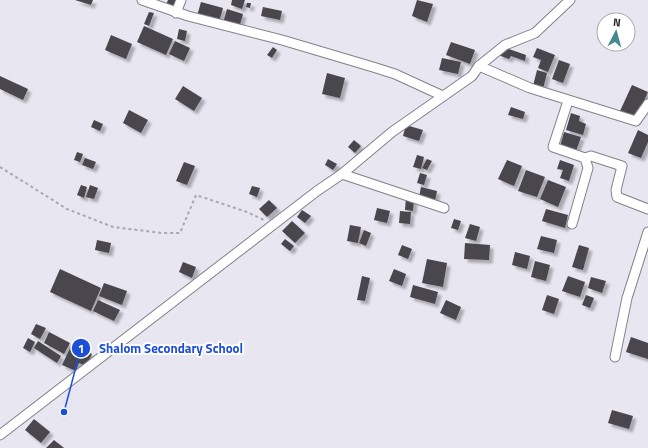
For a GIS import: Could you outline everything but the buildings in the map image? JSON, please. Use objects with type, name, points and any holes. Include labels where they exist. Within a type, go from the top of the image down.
[{"type":"street","points":[[142,0],[216,24],[282,40],[374,67],[395,74],[443,96]]},
{"type":"street","points":[[176,12],[181,0]]},
{"type":"street","points":[[0,435],[317,191],[342,174],[382,140],[472,76],[479,66],[505,44],[535,33],[570,0]]},
{"type":"street","points":[[479,66],[530,88],[636,121],[648,104]]},
{"type":"street","points":[[568,100],[553,147],[585,158],[591,156],[622,166],[616,190],[617,197],[648,209]]},
{"type":"street","points":[[572,224],[588,168],[585,158]]},
{"type":"street","points":[[342,174],[444,208]]},
{"type":"street","points":[[615,357],[627,298],[648,232]]},
{"type":"path","points":[[0,167],[67,209],[113,227],[162,233],[180,233],[196,195],[247,212],[274,224]]},
{"type":"place","name":"Shalom Secondary School","points":[[64,412]]}]
